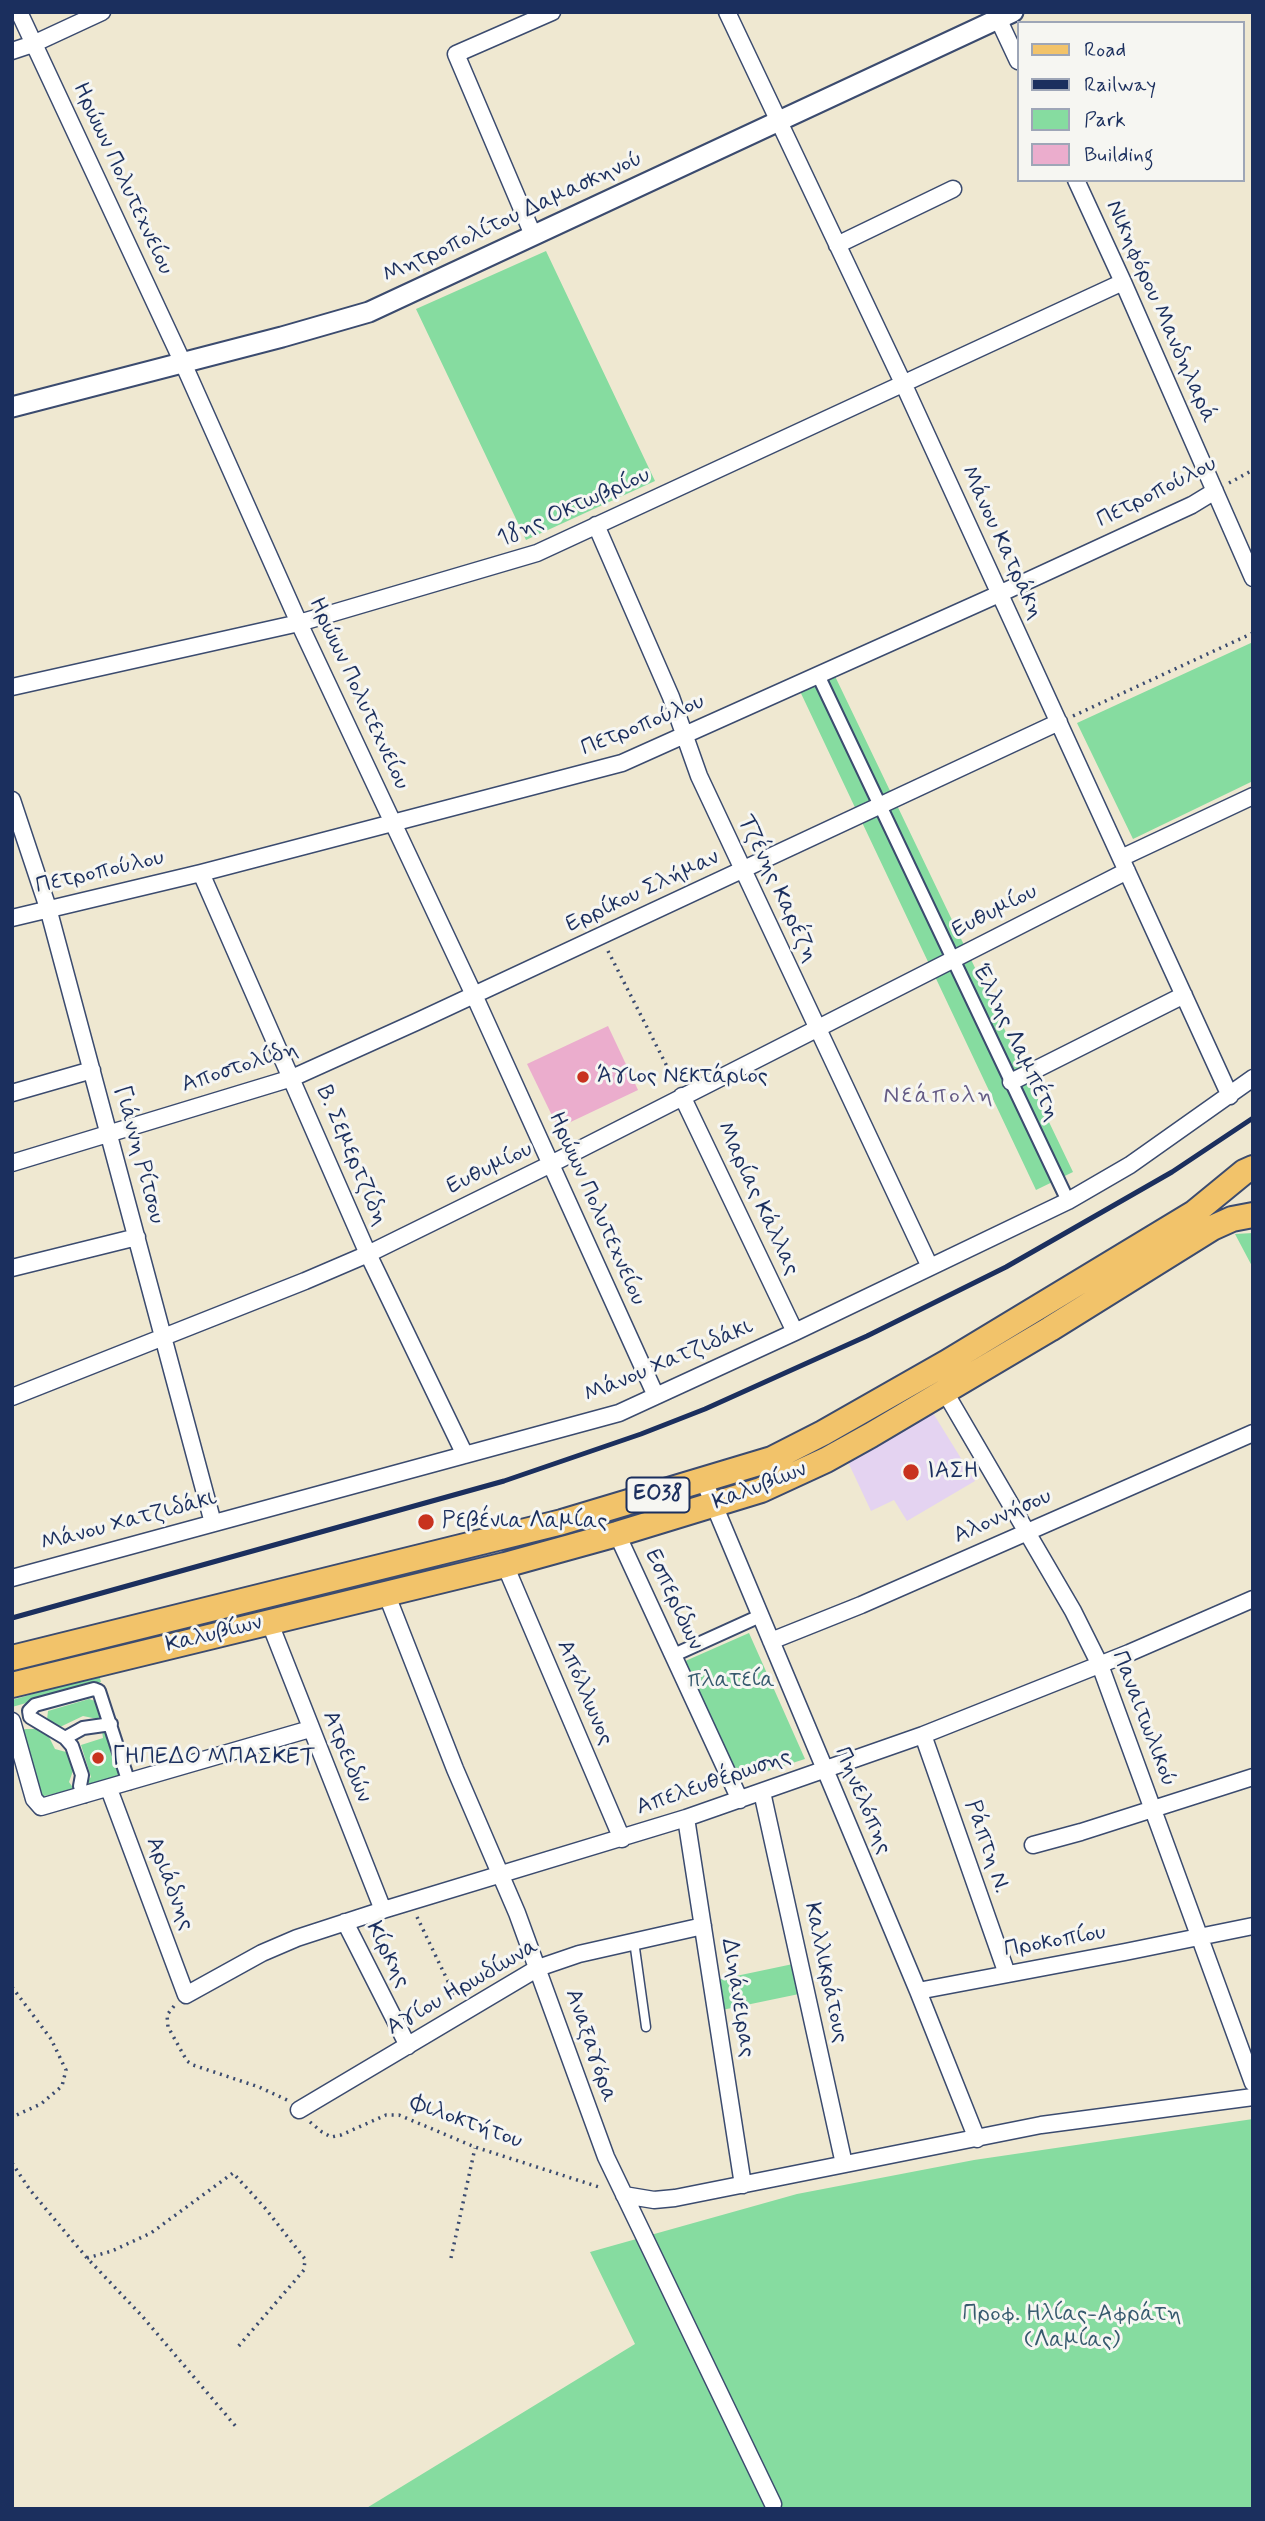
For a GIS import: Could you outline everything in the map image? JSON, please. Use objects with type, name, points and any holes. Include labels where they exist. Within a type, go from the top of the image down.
[{"type":"main road","name":"ΕΟ38","points":[[1246,1173],[1234,1189],[1235,1199],[1242,1210],[1253,1215]]},
{"type":"main road","name":"Καλυβίων","points":[[12,1658],[562,1522],[772,1459],[882,1400],[1194,1213],[1246,1173]]},
{"type":"main road","name":"Καλυβίων","points":[[12,1685],[270,1620],[505,1565],[761,1490],[826,1460],[945,1392],[1213,1228],[1233,1219],[1253,1215]]},
{"type":"street","name":"Ηρώων Πολυτεχνείου","points":[[19,12],[183,363],[299,623],[474,995],[656,1396]]},
{"type":"street","points":[[12,51],[102,12]]},
{"type":"street","points":[[533,235],[456,54],[552,12]]},
{"type":"street","name":"Μάνου Κατράκη","points":[[727,12],[903,383],[1230,1096]]},
{"type":"street","points":[[1002,15],[1016,55]]},
{"type":"street","name":"Μητροπολίτου Δαμασκηνού","points":[[12,407],[369,312],[1002,15]]},
{"type":"street","name":"Νικηφόρου Μανδηλαρά","points":[[1077,182],[1253,578]]},
{"type":"street","points":[[837,245],[953,189]]},
{"type":"street","name":"18ης Οκτωβρίου","points":[[12,687],[299,623],[537,553],[1123,282]]},
{"type":"street","name":"Πετροπούλου","points":[[12,918],[201,873],[600,770],[635,758],[999,594],[1192,505],[1215,491]]},
{"type":"street","name":"Τζένης Καρέζη","points":[[596,525],[671,697],[698,776],[930,1266]]},
{"type":"street","name":"Έλλης Λαμπέτη","points":[[818,675],[1068,1201]]},
{"type":"street","name":"Ερρίκου Σλήμαν","points":[[474,995],[1059,722]]},
{"type":"street","name":"Ευθυμίου","points":[[12,1396],[368,1254],[551,1164],[952,959],[1253,796]]},
{"type":"street","name":"Γιάννη Ρίτσου","points":[[12,800],[48,908],[213,1523]]},
{"type":"street","name":"Β. Σεμερτζίδη","points":[[201,873],[368,1254],[465,1455]]},
{"type":"street","name":"Αποστολίδη","points":[[12,1163],[292,1078],[474,995]]},
{"type":"street","points":[[1012,1082],[1184,995]]},
{"type":"street","points":[[12,1093],[92,1070]]},
{"type":"street","name":"Μάνου Χατζιδάκι","points":[[12,1578],[619,1413],[1068,1201],[1130,1165],[1253,1079]]},
{"type":"street","name":"Μαρίας Κάλλας","points":[[682,1096],[795,1332]]},
{"type":"street","points":[[12,1268],[137,1237]]},
{"type":"street","name":"Παναιτωλικού","points":[[945,1392],[1073,1611],[1100,1665],[1253,2083]]},
{"type":"street","name":"Αλοννήσου","points":[[771,1641],[861,1605],[1253,1433]]},
{"type":"street","name":"Πηνελόπης","points":[[704,1481],[977,2138]]},
{"type":"street","name":"Εσπερίδων","points":[[617,1534],[740,1800]]},
{"type":"street","name":"Απόλλωνος","points":[[505,1565],[622,1839]]},
{"type":"street","name":"Αναξαγόρα","points":[[386,1593],[455,1769],[538,1968],[588,2111],[624,2195],[773,2504]]},
{"type":"street","name":"Απελευθέρωσης","points":[[186,1996],[262,1953],[345,1922],[622,1839],[825,1770],[923,1735],[1100,1665],[1253,1599]]},
{"type":"street","points":[[674,1655],[760,1616]]},
{"type":"street","name":"Ατρειδών","points":[[270,1620],[310,1729],[383,1910]]},
{"type":"street","points":[[83,1796],[80,1786],[82,1776],[72,1746],[65,1738],[30,1717],[29,1711],[35,1705],[94,1689],[99,1691],[129,1783]]},
{"type":"street","points":[[12,1721],[34,1799],[41,1807],[310,1729]]},
{"type":"street","points":[[65,1738],[83,1728],[110,1724]]},
{"type":"street","name":"Ράπτη Ν.","points":[[923,1735],[1007,1974]]},
{"type":"street","points":[[1033,1845],[1253,1777]]},
{"type":"street","name":"Αριάδνης","points":[[109,1789],[186,1996]]},
{"type":"street","name":"Καλλικράτους","points":[[762,1792],[844,2164]]},
{"type":"street","name":"Διηάνειρας","points":[[687,1818],[743,2185]]},
{"type":"street","name":"Κίρκης","points":[[345,1922],[408,2046]]},
{"type":"street","name":"Αγίου Ηρωδίωνα","points":[[299,2110],[538,1968],[555,1961],[703,1926]]},
{"type":"street","name":"Προκοπίου","points":[[918,1991],[1253,1926]]},
{"type":"street","points":[[624,2195],[654,2200],[675,2198],[1084,2118],[1253,2097]]},
{"type":"lane","points":[[634,1941],[646,2027]]},
{"type":"path","name":"Πετροπούλου","points":[[1215,491],[1253,470]]},
{"type":"path","points":[[1059,722],[1253,633]]},
{"type":"path","points":[[601,936],[682,1096]]},
{"type":"path","points":[[410,1902],[463,2013]]},
{"type":"path","points":[[12,1987],[51,2039],[66,2070],[62,2086],[41,2104],[12,2117]]},
{"type":"path","name":"Φιλοκτήτου","points":[[186,1996],[171,2010],[166,2020],[183,2057],[193,2065],[283,2097],[315,2127],[331,2137],[386,2115],[399,2115],[475,2147],[624,2195]]},
{"type":"path","points":[[451,2258],[475,2147]]},
{"type":"path","points":[[12,2163],[30,2190],[87,2259],[142,2316],[238,2429]]},
{"type":"path","points":[[87,2259],[151,2233],[233,2173],[305,2259],[304,2270],[237,2348]]},
{"type":"shaded area","name":"ΙΑΣΗ","points":[[933,1413],[975,1481],[907,1521],[894,1500],[871,1511],[848,1462]]},
{"type":"green space","points":[[546,251],[655,481],[526,540],[416,309]]},
{"type":"green space","points":[[1253,642],[1253,781],[1133,839],[1077,723]]},
{"type":"green space","points":[[833,672],[1073,1172],[1036,1190],[798,687]]},
{"type":"green space","points":[[1253,1233],[1253,1268],[1235,1234]]},
{"type":"green space","name":"πλατεία","points":[[749,1633],[805,1759],[739,1780],[683,1662]]},
{"type":"green space","points":[[99,1675],[101,1682],[12,1707],[12,1700]]},
{"type":"green space","points":[[89,1699],[98,1702],[102,1720],[83,1716],[60,1727],[47,1720],[48,1711]]},
{"type":"green space","name":"ΓΗΠΕΔΟ ΜΠΑΣΚΕΤ","points":[[105,1727],[122,1775],[89,1785],[88,1780],[91,1777],[81,1745],[103,1738],[102,1731]]},
{"type":"green space","points":[[39,1729],[47,1733],[55,1749],[66,1752],[71,1757],[74,1768],[69,1782],[74,1789],[40,1797],[22,1730]]},
{"type":"green space","points":[[793,1964],[799,1994],[722,2010],[717,1980]]},
{"type":"green space","name":"Προφ. Ηλίας-Αφράτη (Λαμίας)","points":[[1253,2119],[1253,2509],[365,2509],[635,2344],[590,2252],[797,2194],[974,2160]]},
{"type":"building","name":"Άγιος Νεκτάριος","points":[[608,1026],[638,1090],[558,1128],[527,1064]]},
{"type":"railway","points":[[12,1618],[504,1481],[705,1409],[867,1336],[1006,1267],[1172,1172],[1253,1118]]},
{"type":"place","name":"Άγιος Νεκτάριος","points":[[583,1077]]},
{"type":"place","name":"ΙΑΣΗ","points":[[911,1472]]},
{"type":"place","name":"Ρεβένια Λαμίας","points":[[426,1522]]},
{"type":"place","name":"ΓΗΠΕΔΟ ΜΠΑΣΚΕΤ","points":[[98,1758]]},
{"type":"district","name":"Νεάπολη","points":[[939,1097]]}]
